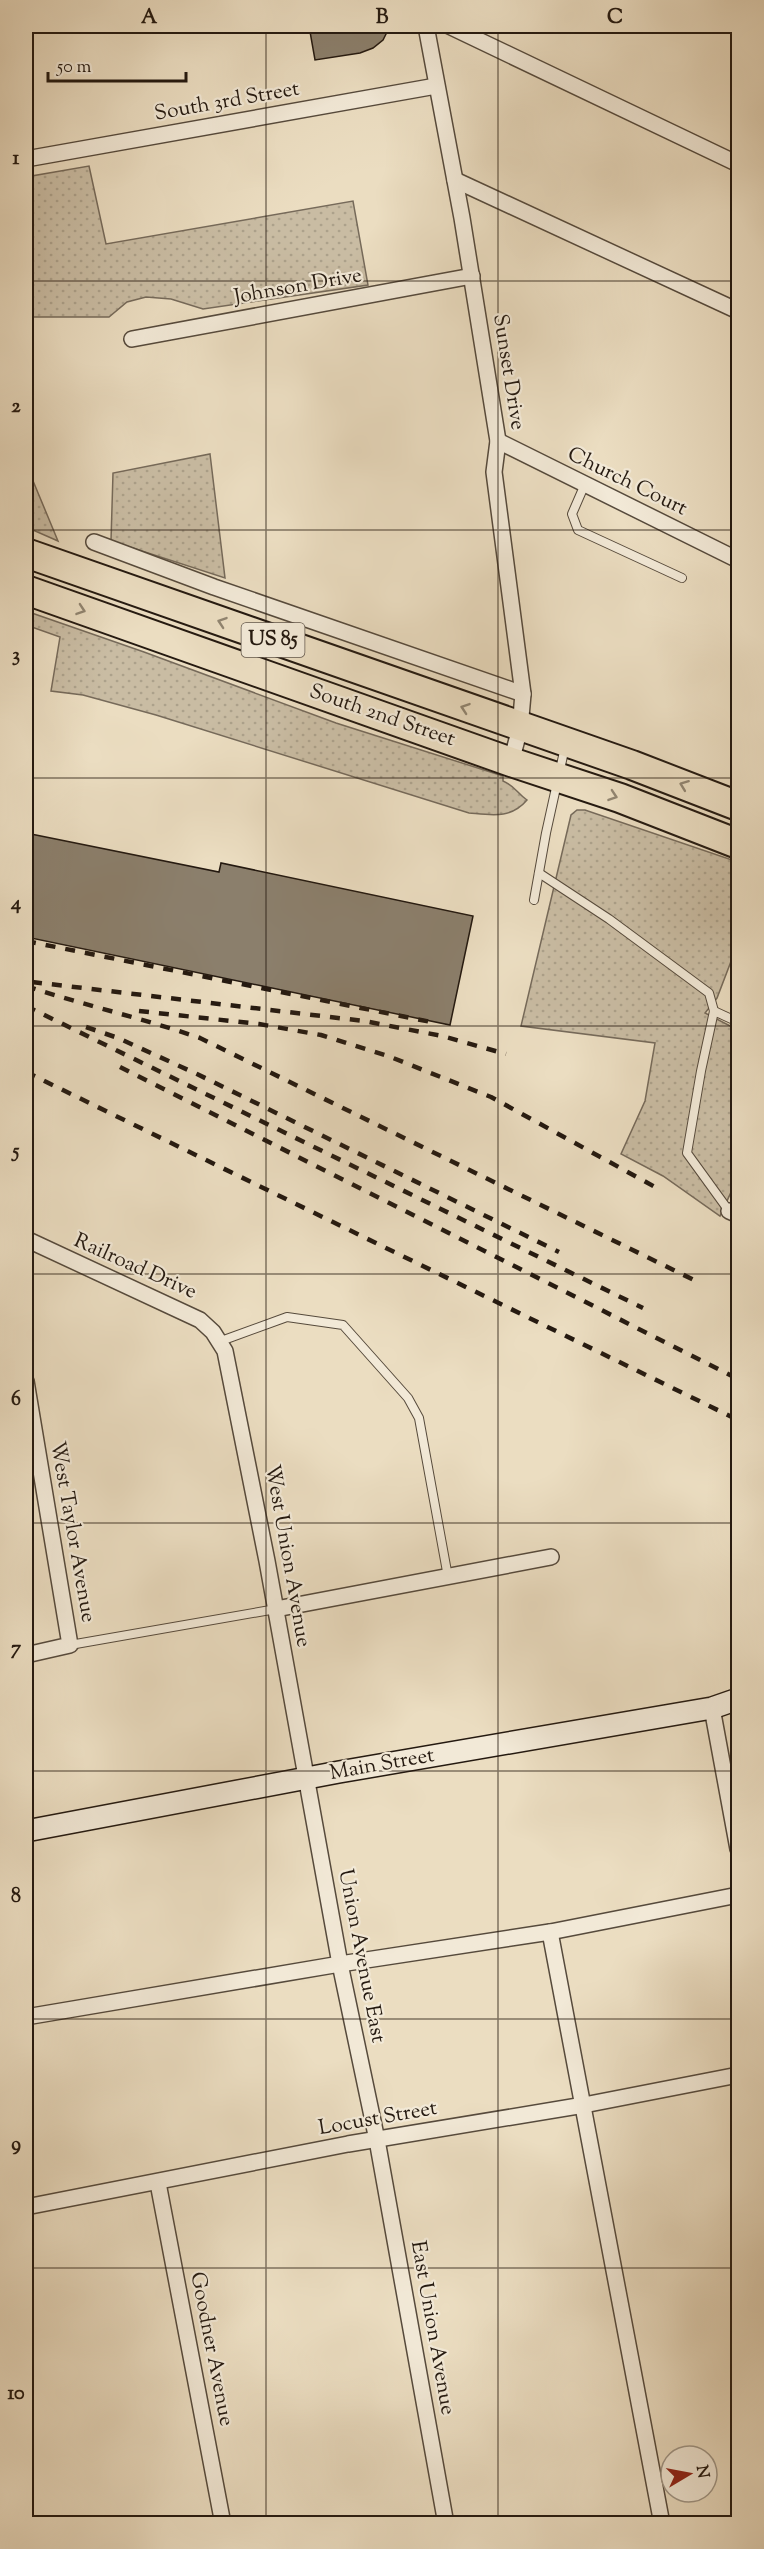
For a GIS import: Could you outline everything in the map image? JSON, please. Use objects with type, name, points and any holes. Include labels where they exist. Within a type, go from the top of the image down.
[{"type":"highway","name":"South 2nd Street","points":[[26,553],[520,728],[632,765],[738,806]]},
{"type":"highway","name":"South 2nd Street","points":[[26,590],[511,762],[620,798],[738,844]]},
{"type":"street","name":"Sunset Drive","points":[[426,26],[472,276],[498,441],[494,472],[524,693],[520,728],[511,762]]},
{"type":"street","points":[[449,26],[738,164]]},
{"type":"street","name":"South 3rd Street","points":[[26,159],[436,86]]},
{"type":"street","points":[[455,180],[738,311]]},
{"type":"street","name":"Johnson Drive","points":[[132,339],[472,276]]},
{"type":"street","name":"Church Court","points":[[498,441],[738,560]]},
{"type":"street","points":[[94,542],[214,587],[524,693]]},
{"type":"street","name":"Railroad Drive","points":[[26,1239],[193,1316],[221,1341]]},
{"type":"street","name":"West Union Avenue","points":[[221,1341],[230,1368],[306,1779]]},
{"type":"street","name":"West Taylor Avenue","points":[[26,1381],[70,1645],[26,1655]]},
{"type":"street","points":[[276,1609],[551,1557]]},
{"type":"street","name":"Main Street","points":[[26,1831],[712,1708],[738,1699]]},
{"type":"street","points":[[712,1708],[738,1849]]},
{"type":"street","name":"Union Avenue East","points":[[306,1779],[340,1964],[377,2140]]},
{"type":"street","points":[[26,2017],[340,1964],[550,1932],[738,1895]]},
{"type":"street","points":[[550,1932],[662,2523]]},
{"type":"street","name":"Locust Street","points":[[26,2207],[377,2140],[584,2105],[738,2075]]},
{"type":"street","name":"East Union Avenue","points":[[377,2140],[446,2523]]},
{"type":"street","name":"Goodner Avenue","points":[[158,2183],[223,2523]]},
{"type":"lane","points":[[585,484],[572,514],[578,530],[682,578]]},
{"type":"lane","points":[[534,900],[566,742]]},
{"type":"lane","points":[[539,873],[609,919],[709,993],[714,1011],[687,1153],[734,1213]]},
{"type":"lane","points":[[714,1011],[738,1022]]},
{"type":"lane","points":[[221,1341],[288,1317],[343,1325],[408,1398],[418,1418],[448,1576]]},
{"type":"lane","points":[[70,1645],[276,1609]]},
{"type":"shaded area","points":[[89,166],[106,244],[353,201],[368,285],[203,309],[171,299],[146,297],[127,302],[109,317],[26,317],[26,177]]},
{"type":"shaded area","points":[[210,454],[225,578],[111,541],[113,473]]},
{"type":"shaded area","points":[[26,464],[58,541],[26,527]]},
{"type":"shaded area","points":[[26,611],[336,723],[503,776],[503,781],[527,800],[508,813],[493,815],[469,813],[156,715],[83,695],[51,691],[60,637],[26,625]]},
{"type":"shaded area","points":[[577,810],[585,810],[738,862],[738,943],[717,998],[705,1013],[738,1030],[738,1177],[720,1216],[663,1176],[621,1154],[645,1101],[655,1043],[521,1026],[571,815]]},
{"type":"building","points":[[309,26],[390,26],[383,40],[373,48],[360,53],[315,60]]},
{"type":"building","points":[[26,833],[219,872],[221,863],[473,916],[450,1025],[26,937]]},
{"type":"railway","points":[[26,941],[431,1022]]},
{"type":"railway","points":[[32,982],[364,1021],[442,1036],[506,1054]]},
{"type":"railway","points":[[26,986],[200,1038],[698,1282]]},
{"type":"railway","points":[[26,1006],[643,1308]]},
{"type":"railway","points":[[139,1011],[259,1024],[321,1035],[388,1056],[491,1097],[655,1187]]},
{"type":"railway","points":[[86,1027],[118,1038],[197,1074],[559,1252]]},
{"type":"railway","points":[[120,1067],[738,1379]]},
{"type":"railway","points":[[26,1072],[738,1420]]}]
